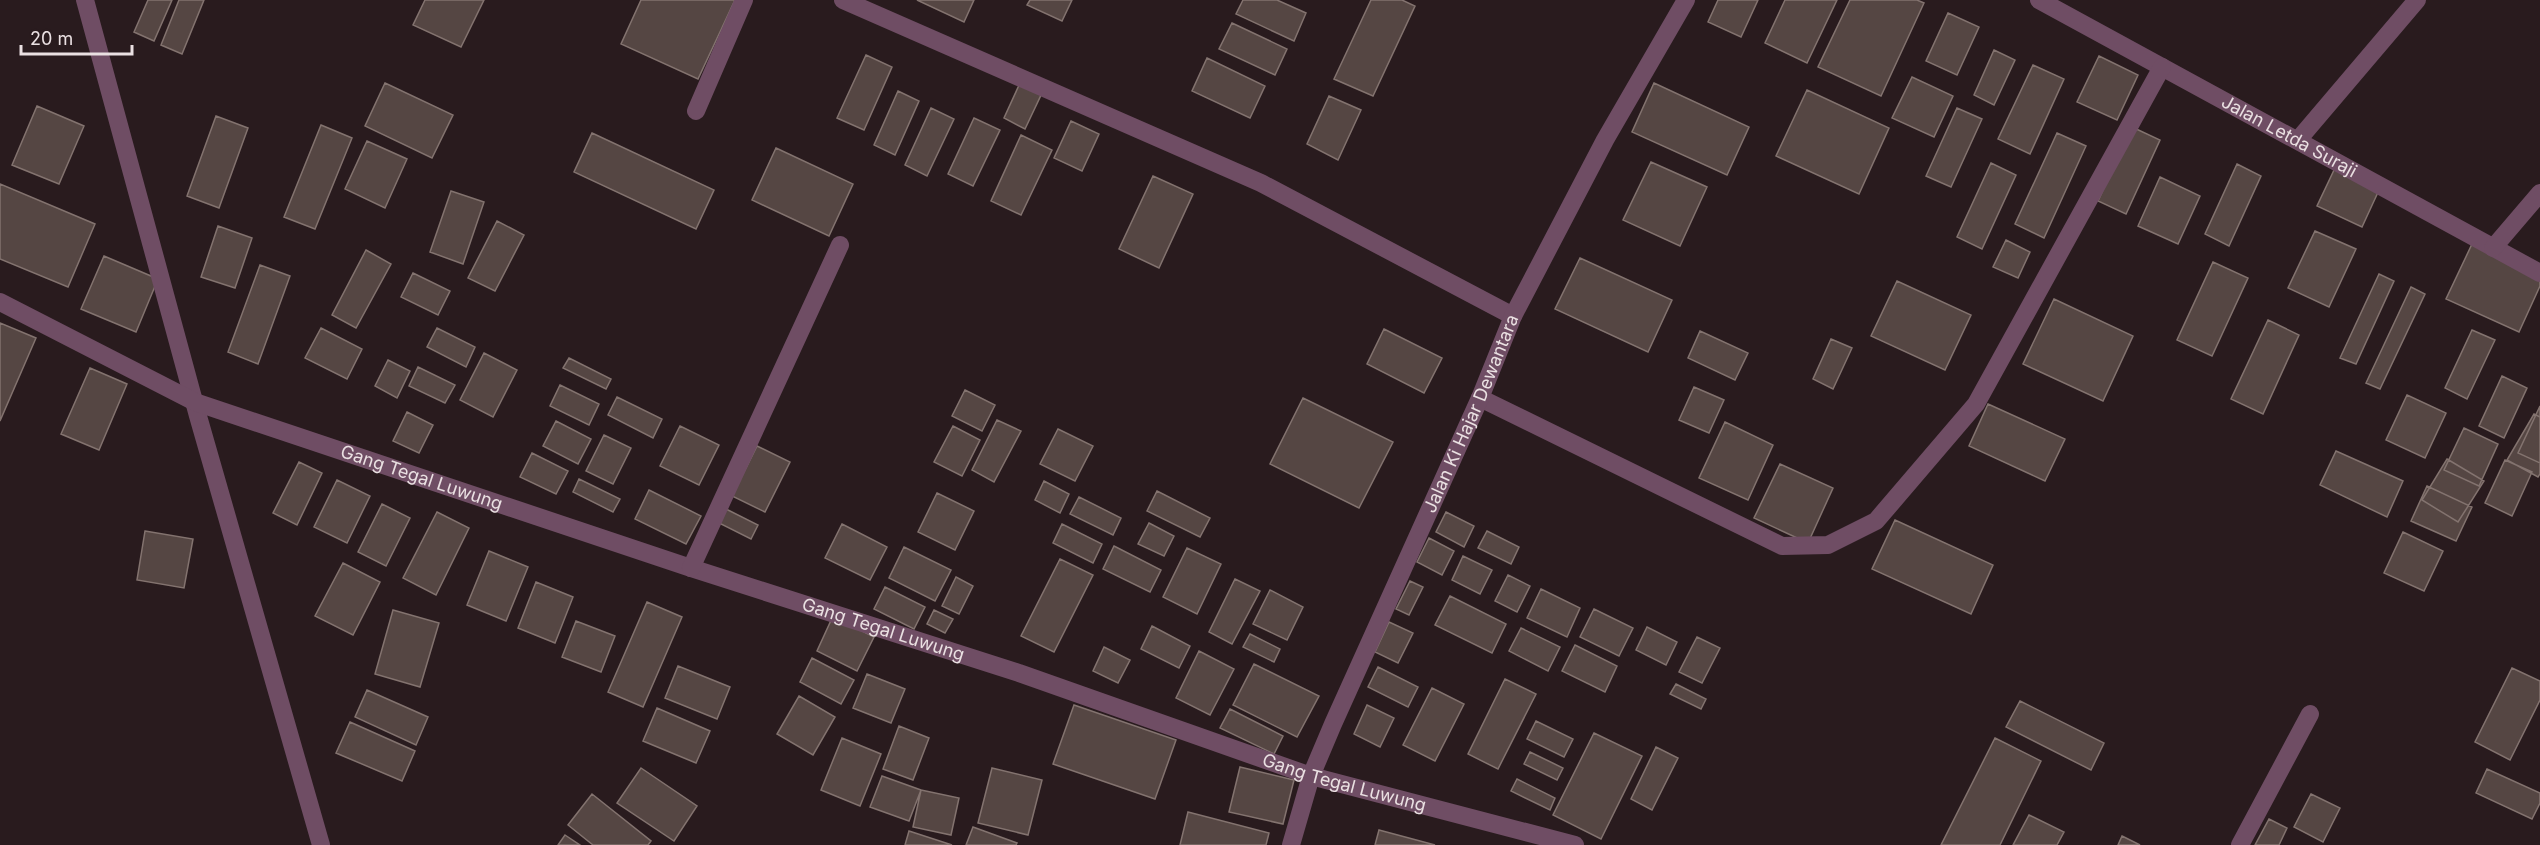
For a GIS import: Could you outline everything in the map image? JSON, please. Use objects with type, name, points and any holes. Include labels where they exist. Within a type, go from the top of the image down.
[{"type":"street","points":[[85,0],[195,402],[321,845]]},
{"type":"street","points":[[696,111],[744,0]]},
{"type":"street","points":[[843,0],[1261,183],[1513,316]]},
{"type":"street","name":"Jalan Ki Hajar Dewantara","points":[[1291,845],[1311,776],[1480,398],[1513,316],[1605,140],[1686,0]]},
{"type":"street","name":"Jalan Letda Suraji","points":[[2039,0],[2540,273]]},
{"type":"street","points":[[2298,140],[2417,0]]},
{"type":"street","points":[[1480,398],[1782,546],[1828,545],[1875,521],[1976,404],[2162,67]]},
{"type":"street","points":[[2493,248],[2540,193]]},
{"type":"street","points":[[691,568],[840,245]]},
{"type":"street","name":"Gang Tegal Luwung","points":[[0,302],[195,402],[691,568],[1019,673],[1311,776],[1575,845]]},
{"type":"street","points":[[2240,845],[2310,714]]},
{"type":"building","points":[[148,0],[172,0],[154,41],[134,32]]},
{"type":"building","points":[[179,0],[204,0],[182,54],[161,45]]},
{"type":"building","points":[[425,0],[484,0],[461,47],[413,25]]},
{"type":"building","points":[[641,0],[735,0],[698,79],[621,44]]},
{"type":"building","points":[[917,0],[974,0],[964,22]]},
{"type":"building","points":[[1030,0],[1072,0],[1062,21],[1027,5]]},
{"type":"building","points":[[1243,0],[1277,0],[1306,13],[1294,41],[1236,14]]},
{"type":"building","points":[[1371,0],[1402,0],[1415,6],[1373,96],[1334,79]]},
{"type":"building","points":[[1718,0],[1758,0],[1741,37],[1708,22]]},
{"type":"building","points":[[1785,0],[1837,0],[1807,63],[1765,43]]},
{"type":"building","points":[[1850,0],[1917,0],[1924,3],[1881,96],[1818,67]]},
{"type":"building","points":[[1948,13],[1979,27],[1957,75],[1926,61]]},
{"type":"building","points":[[1232,23],[1287,49],[1275,75],[1219,49]]},
{"type":"building","points":[[1994,50],[2015,60],[1994,105],[1974,95]]},
{"type":"building","points":[[866,55],[892,67],[864,130],[837,118]]},
{"type":"building","points":[[2099,56],[2138,75],[2117,120],[2077,102]]},
{"type":"building","points":[[1207,58],[1265,86],[1250,118],[1192,91]]},
{"type":"building","points":[[2033,65],[2064,79],[2030,154],[1998,139]]},
{"type":"building","points":[[1912,77],[1953,96],[1934,137],[1892,118]]},
{"type":"building","points":[[385,83],[453,115],[432,158],[365,126]]},
{"type":"building","points":[[1020,83],[1042,93],[1025,129],[1004,118]]},
{"type":"building","points":[[1654,83],[1749,127],[1727,175],[1632,132]]},
{"type":"building","points":[[1807,90],[1889,128],[1859,194],[1776,156]]},
{"type":"building","points":[[898,91],[919,101],[895,155],[874,145]]},
{"type":"building","points":[[1329,96],[1361,110],[1338,160],[1307,144]]},
{"type":"building","points":[[37,106],[84,126],[59,184],[12,165]]},
{"type":"building","points":[[931,108],[954,119],[927,176],[905,165]]},
{"type":"building","points":[[1957,108],[1982,119],[1951,187],[1926,176]]},
{"type":"building","points":[[216,116],[248,128],[219,208],[187,196]]},
{"type":"building","points":[[974,118],[1000,130],[973,186],[948,174]]},
{"type":"building","points":[[1071,121],[1099,134],[1082,171],[1054,158]]},
{"type":"building","points":[[321,125],[352,138],[315,229],[284,217]]},
{"type":"building","points":[[2132,127],[2160,140],[2126,214],[2098,201]]},
{"type":"building","points":[[592,133],[714,190],[696,229],[574,172]]},
{"type":"building","points":[[2057,133],[2086,146],[2044,238],[2015,224]]},
{"type":"building","points":[[1021,135],[1052,150],[1021,215],[991,201]]},
{"type":"building","points":[[367,141],[407,159],[385,208],[345,189]]},
{"type":"building","points":[[776,148],[853,184],[829,236],[752,200]]},
{"type":"building","points":[[1651,162],[1707,187],[1680,246],[1623,220]]},
{"type":"building","points":[[1991,163],[2016,175],[1982,249],[1957,237]]},
{"type":"building","points":[[2237,164],[2261,176],[2229,246],[2205,234]]},
{"type":"building","points":[[2335,168],[2380,188],[2362,227],[2317,206]]},
{"type":"building","points":[[1153,176],[1193,194],[1159,268],[1119,249]]},
{"type":"building","points":[[2160,177],[2200,196],[2178,244],[2138,226]]},
{"type":"building","points":[[0,184],[95,224],[68,287],[0,259]]},
{"type":"building","points":[[451,191],[484,202],[463,264],[430,252]]},
{"type":"building","points":[[497,221],[524,235],[495,291],[468,278]]},
{"type":"building","points":[[218,226],[252,238],[235,288],[201,277]]},
{"type":"building","points":[[2315,231],[2356,249],[2329,307],[2288,288]]},
{"type":"building","points":[[2006,240],[2030,252],[2018,278],[1993,267]]},
{"type":"building","points":[[2472,244],[2540,276],[2540,286],[2519,332],[2446,299]]},
{"type":"building","points":[[366,250],[391,264],[356,328],[332,315]]},
{"type":"building","points":[[104,256],[158,279],[136,332],[81,309]]},
{"type":"building","points":[[1580,258],[1672,300],[1648,352],[1555,309]]},
{"type":"building","points":[[2213,262],[2248,278],[2212,356],[2177,340]]},
{"type":"building","points":[[260,265],[290,276],[258,364],[228,352]]},
{"type":"building","points":[[413,273],[450,291],[438,315],[401,297]]},
{"type":"building","points":[[2379,274],[2394,281],[2356,364],[2340,358]]},
{"type":"building","points":[[1897,281],[1971,315],[1945,370],[1871,336]]},
{"type":"building","points":[[2411,287],[2425,294],[2380,389],[2366,383]]},
{"type":"building","points":[[2054,299],[2133,336],[2103,401],[2023,364]]},
{"type":"building","points":[[2268,320],[2299,335],[2263,414],[2231,399]]},
{"type":"building","points":[[0,323],[36,338],[0,421]]},
{"type":"building","points":[[321,328],[362,349],[347,379],[305,358]]},
{"type":"building","points":[[437,328],[475,347],[466,367],[427,347]]},
{"type":"building","points":[[1384,329],[1442,358],[1424,393],[1367,364]]},
{"type":"building","points":[[2472,330],[2495,340],[2467,399],[2445,388]]},
{"type":"building","points":[[1700,331],[1748,353],[1735,380],[1688,358]]},
{"type":"building","points":[[1831,339],[1852,348],[1833,389],[1813,379]]},
{"type":"building","points":[[484,353],[517,370],[493,417],[460,400]]},
{"type":"building","points":[[569,358],[611,379],[606,389],[563,368]]},
{"type":"building","points":[[388,360],[410,371],[397,398],[375,386]]},
{"type":"building","points":[[418,367],[455,385],[445,403],[409,386]]},
{"type":"building","points":[[90,368],[127,384],[99,450],[61,434]]},
{"type":"building","points":[[2502,376],[2527,388],[2504,438],[2479,426]]},
{"type":"building","points":[[560,385],[599,404],[589,425],[550,406]]},
{"type":"building","points":[[1694,387],[1724,400],[1709,433],[1679,420]]},
{"type":"building","points":[[965,390],[995,405],[982,431],[952,416]]},
{"type":"building","points":[[2407,395],[2446,413],[2425,458],[2386,440]]},
{"type":"building","points":[[617,397],[662,419],[653,438],[608,415]]},
{"type":"building","points":[[1303,398],[1393,442],[1359,508],[1270,464]]},
{"type":"building","points":[[1988,404],[2065,439],[2045,481],[1969,446]]},
{"type":"building","points":[[2540,406],[2540,463],[2518,453]]},
{"type":"building","points":[[407,412],[433,425],[419,453],[393,441]]},
{"type":"building","points":[[2534,414],[2540,417],[2540,474],[2538,477],[2507,460]]},
{"type":"building","points":[[997,420],[1021,431],[994,482],[972,470]]},
{"type":"building","points":[[556,421],[591,439],[578,464],[543,446]]},
{"type":"building","points":[[1725,422],[1773,445],[1748,500],[1699,478]]},
{"type":"building","points":[[680,426],[719,445],[699,485],[660,466]]},
{"type":"building","points":[[953,426],[980,440],[962,476],[934,462]]},
{"type":"building","points":[[2464,428],[2498,444],[2479,486],[2444,470]]},
{"type":"building","points":[[1058,429],[1093,446],[1075,481],[1040,464]]},
{"type":"building","points":[[604,435],[631,448],[613,484],[586,471]]},
{"type":"building","points":[[757,446],[790,462],[765,512],[732,496]]},
{"type":"building","points":[[2336,451],[2403,481],[2387,517],[2320,485]]},
{"type":"building","points":[[532,453],[568,471],[556,494],[520,477]]},
{"type":"building","points":[[2447,459],[2484,481],[2458,522],[2422,500]]},
{"type":"building","points":[[2505,460],[2532,472],[2512,516],[2485,503]]},
{"type":"building","points":[[299,462],[322,473],[297,525],[273,513]]},
{"type":"building","points":[[1780,464],[1833,488],[1808,543],[1754,518]]},
{"type":"building","points":[[579,479],[620,499],[613,512],[573,492]]},
{"type":"building","points":[[337,480],[370,496],[347,543],[314,527]]},
{"type":"building","points":[[1044,481],[1069,494],[1060,513],[1035,500]]},
{"type":"building","points":[[2427,486],[2472,507],[2456,541],[2411,521]]},
{"type":"building","points":[[649,490],[701,516],[686,544],[635,519]]},
{"type":"building","points":[[1157,491],[1210,518],[1200,537],[1147,511]]},
{"type":"building","points":[[937,493],[974,511],[955,550],[918,532]]},
{"type":"building","points":[[1079,497],[1121,518],[1113,535],[1070,514]]},
{"type":"building","points":[[382,504],[410,518],[386,566],[358,552]]},
{"type":"building","points":[[726,509],[758,525],[751,539],[719,523]]},
{"type":"building","points":[[437,512],[469,528],[436,595],[403,578]]},
{"type":"building","points":[[1446,512],[1474,526],[1464,547],[1436,532]]},
{"type":"building","points":[[1895,520],[1993,565],[1971,614],[1872,569]]},
{"type":"building","points":[[1149,523],[1174,536],[1164,556],[1138,544]]},
{"type":"building","points":[[842,524],[887,547],[870,580],[825,558]]},
{"type":"building","points":[[1062,524],[1102,544],[1093,563],[1053,543]]},
{"type":"building","points":[[145,531],[193,539],[184,588],[137,580]]},
{"type":"building","points":[[1487,531],[1519,547],[1511,564],[1478,548]]},
{"type":"building","points":[[2403,532],[2443,551],[2424,591],[2384,573]]},
{"type":"building","points":[[1429,538],[1454,551],[1442,575],[1417,562]]},
{"type":"building","points":[[1114,546],[1161,570],[1150,592],[1103,569]]},
{"type":"building","points":[[904,547],[951,570],[935,601],[889,578]]},
{"type":"building","points":[[1187,548],[1221,564],[1197,614],[1163,597]]},
{"type":"building","points":[[489,551],[528,567],[506,621],[467,605]]},
{"type":"building","points":[[1463,556],[1492,570],[1480,594],[1452,580]]},
{"type":"building","points":[[1060,559],[1093,575],[1054,652],[1021,636]]},
{"type":"building","points":[[343,563],[380,582],[353,635],[315,616]]},
{"type":"building","points":[[1508,575],[1530,586],[1517,612],[1495,601]]},
{"type":"building","points":[[956,577],[973,586],[959,614],[942,606]]},
{"type":"building","points":[[1235,579],[1260,591],[1232,644],[1209,632]]},
{"type":"building","points":[[1410,581],[1423,587],[1409,615],[1396,609]]},
{"type":"building","points":[[536,582],[573,597],[555,643],[518,628]]},
{"type":"building","points":[[885,587],[925,607],[914,629],[874,609]]},
{"type":"building","points":[[1541,589],[1580,608],[1567,637],[1527,618]]},
{"type":"building","points":[[1270,590],[1303,607],[1287,640],[1253,624]]},
{"type":"building","points":[[1450,596],[1506,624],[1492,653],[1435,625]]},
{"type":"building","points":[[647,602],[682,617],[643,707],[608,692]]},
{"type":"building","points":[[1594,609],[1633,628],[1619,656],[1580,637]]},
{"type":"building","points":[[393,610],[439,623],[420,687],[375,674]]},
{"type":"building","points":[[934,610],[953,619],[945,633],[927,624]]},
{"type":"building","points":[[833,616],[874,637],[857,671],[817,651]]},
{"type":"building","points":[[576,621],[615,636],[601,672],[562,657]]},
{"type":"building","points":[[1389,622],[1413,633],[1398,663],[1375,652]]},
{"type":"building","points":[[1152,626],[1190,646],[1179,668],[1141,649]]},
{"type":"building","points":[[1647,627],[1677,642],[1666,665],[1636,650]]},
{"type":"building","points":[[1521,628],[1560,647],[1548,671],[1509,651]]},
{"type":"building","points":[[1250,634],[1280,649],[1274,662],[1243,647]]},
{"type":"building","points":[[1697,637],[1720,648],[1702,683],[1679,672]]},
{"type":"building","points":[[1575,645],[1617,666],[1605,692],[1562,671]]},
{"type":"building","points":[[1104,647],[1130,660],[1118,683],[1093,671]]},
{"type":"building","points":[[1199,651],[1234,669],[1210,715],[1176,698]]},
{"type":"building","points":[[812,658],[854,680],[841,704],[800,682]]},
{"type":"building","points":[[1254,664],[1319,696],[1297,737],[1233,705]]},
{"type":"building","points":[[678,666],[730,687],[717,719],[665,698]]},
{"type":"building","points":[[1378,667],[1418,687],[1408,707],[1368,687]]},
{"type":"building","points":[[2512,668],[2540,681],[2540,700],[2510,760],[2475,742]]},
{"type":"building","points":[[867,674],[905,689],[891,723],[853,708]]},
{"type":"building","points":[[1505,679],[1536,694],[1498,769],[1468,754]]},
{"type":"building","points":[[1676,684],[1706,699],[1701,709],[1670,694]]},
{"type":"building","points":[[1432,688],[1464,704],[1435,761],[1403,745]]},
{"type":"building","points":[[367,690],[428,717],[416,745],[355,717]]},
{"type":"building","points":[[799,696],[835,717],[813,755],[777,734]]},
{"type":"building","points":[[2020,701],[2104,743],[2091,770],[2006,727]]},
{"type":"building","points":[[1074,705],[1176,740],[1155,799],[1053,764]]},
{"type":"building","points":[[1367,705],[1394,718],[1380,747],[1354,734]]},
{"type":"building","points":[[657,708],[710,731],[696,763],[643,741]]},
{"type":"building","points":[[1230,709],[1283,736],[1274,754],[1220,728]]},
{"type":"building","points":[[1536,721],[1573,739],[1564,757],[1527,739]]},
{"type":"building","points":[[350,722],[415,751],[402,781],[336,753]]},
{"type":"building","points":[[899,726],[929,738],[913,780],[883,769]]},
{"type":"building","points":[[1594,733],[1642,756],[1601,839],[1553,815]]},
{"type":"building","points":[[842,738],[881,754],[860,806],[821,790]]},
{"type":"building","points":[[1995,738],[2041,761],[2000,845],[1941,845]]},
{"type":"building","points":[[1656,747],[1678,758],[1652,810],[1631,799]]},
{"type":"building","points":[[1530,752],[1563,768],[1557,780],[1524,764]]},
{"type":"building","points":[[1240,767],[1294,780],[1283,824],[1229,812]]},
{"type":"building","points":[[641,768],[697,806],[674,841],[617,803]]},
{"type":"building","points":[[992,768],[1042,780],[1028,835],[978,823]]},
{"type":"building","points":[[2487,769],[2540,793],[2540,803],[2532,819],[2476,793]]},
{"type":"building","points":[[882,776],[921,790],[909,821],[870,807]]},
{"type":"building","points":[[1517,779],[1555,798],[1550,810],[1511,791]]},
{"type":"building","points":[[921,790],[959,798],[951,835],[913,827]]},
{"type":"building","points":[[592,794],[651,841],[648,845],[593,845],[568,825]]},
{"type":"building","points":[[2311,794],[2340,808],[2323,842],[2294,827]]},
{"type":"building","points":[[1188,812],[1269,833],[1266,845],[1180,845]]},
{"type":"building","points":[[2029,815],[2064,832],[2057,845],[2013,845]]},
{"type":"building","points":[[2269,819],[2287,828],[2279,845],[2255,845]]},
{"type":"building","points":[[973,827],[1017,843],[1016,845],[966,845]]},
{"type":"building","points":[[1379,830],[1435,845],[1375,845]]},
{"type":"building","points":[[909,831],[952,845],[905,845]]},
{"type":"building","points":[[565,835],[580,845],[558,845]]},
{"type":"building","points":[[2122,836],[2140,845],[2118,845]]}]
